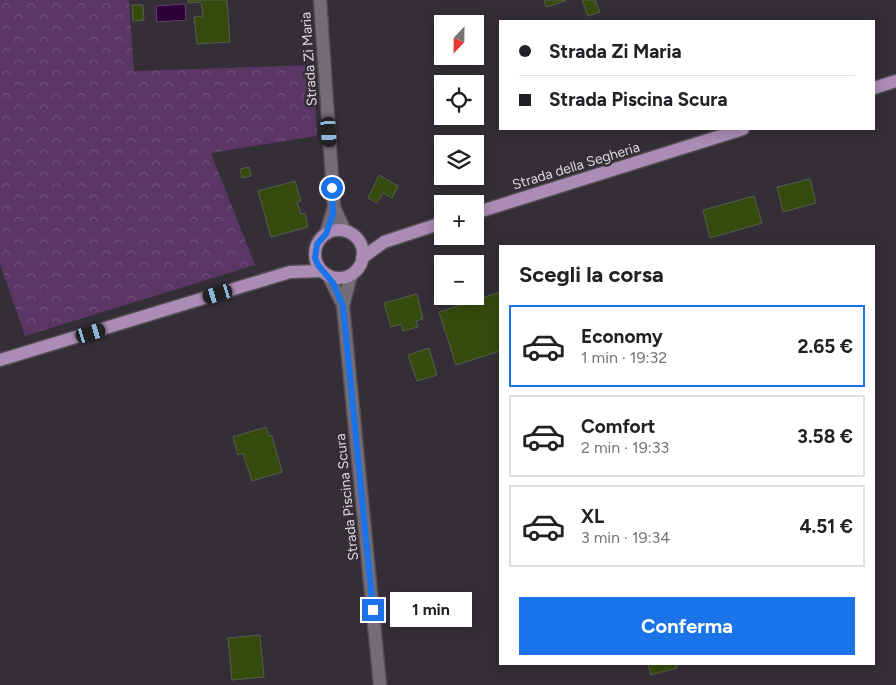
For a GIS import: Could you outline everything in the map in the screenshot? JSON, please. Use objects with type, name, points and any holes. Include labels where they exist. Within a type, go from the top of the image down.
[{"type":"main road","points":[[875,88],[896,81]]},
{"type":"main road","name":"Strada della Segheria","points":[[484,210],[740,130]]},
{"type":"main road","points":[[362,258],[384,242],[434,226]]},
{"type":"main road","points":[[325,273],[315,258],[315,251],[317,244],[326,234],[332,231],[384,242]]},
{"type":"main road","points":[[0,360],[290,272],[325,273],[335,278],[351,275],[362,258],[362,247],[350,234]]},
{"type":"main road","points":[[290,272],[315,251]]},
{"type":"street","name":"Strada Zi Maria","points":[[320,0],[334,207],[326,234]]},
{"type":"street","name":"Strada Zi Maria","points":[[334,207],[350,234]]},
{"type":"street","name":"Strada Piscina Scura","points":[[325,273],[343,306]]},
{"type":"street","name":"Strada Piscina Scura","points":[[351,275],[343,306],[380,685]]},
{"type":"green space","points":[[0,0],[129,0],[134,71],[313,65],[317,136],[211,153],[255,265],[25,336],[0,264]]},
{"type":"shaded area","points":[[185,4],[186,20],[157,22],[156,6]]},
{"type":"building","points":[[188,0],[227,0],[230,42],[197,44],[194,17],[203,16],[201,2],[188,3]]},
{"type":"building","points":[[544,0],[565,0],[565,1],[546,7]]},
{"type":"building","points":[[582,0],[595,0],[600,12],[588,16]]},
{"type":"building","points":[[132,5],[143,5],[144,20],[133,21]]},
{"type":"building","points":[[249,167],[251,176],[242,178],[240,169]]},
{"type":"building","points":[[379,175],[398,186],[392,198],[383,193],[377,203],[368,198]]},
{"type":"building","points":[[810,179],[816,203],[783,212],[777,187]]},
{"type":"building","points":[[295,181],[301,201],[297,202],[301,214],[305,213],[308,227],[271,237],[258,191]]},
{"type":"building","points":[[754,196],[762,223],[710,238],[703,210]]},
{"type":"building","points":[[499,292],[499,351],[456,365],[439,312],[460,305],[484,305],[484,297]]},
{"type":"building","points":[[417,294],[423,319],[416,321],[418,327],[403,331],[401,324],[391,327],[384,303]]},
{"type":"building","points":[[429,348],[437,375],[417,381],[408,355]]},
{"type":"building","points":[[266,427],[269,436],[272,436],[282,472],[252,481],[243,453],[238,455],[233,437]]},
{"type":"building","points":[[260,635],[264,677],[232,680],[228,638]]},
{"type":"building","points":[[648,665],[676,665],[677,668],[651,675]]},
{"type":"route","points":[[332,188],[333,214],[326,234],[317,244],[315,258],[322,271],[328,275],[333,283],[343,306],[373,610]]}]
